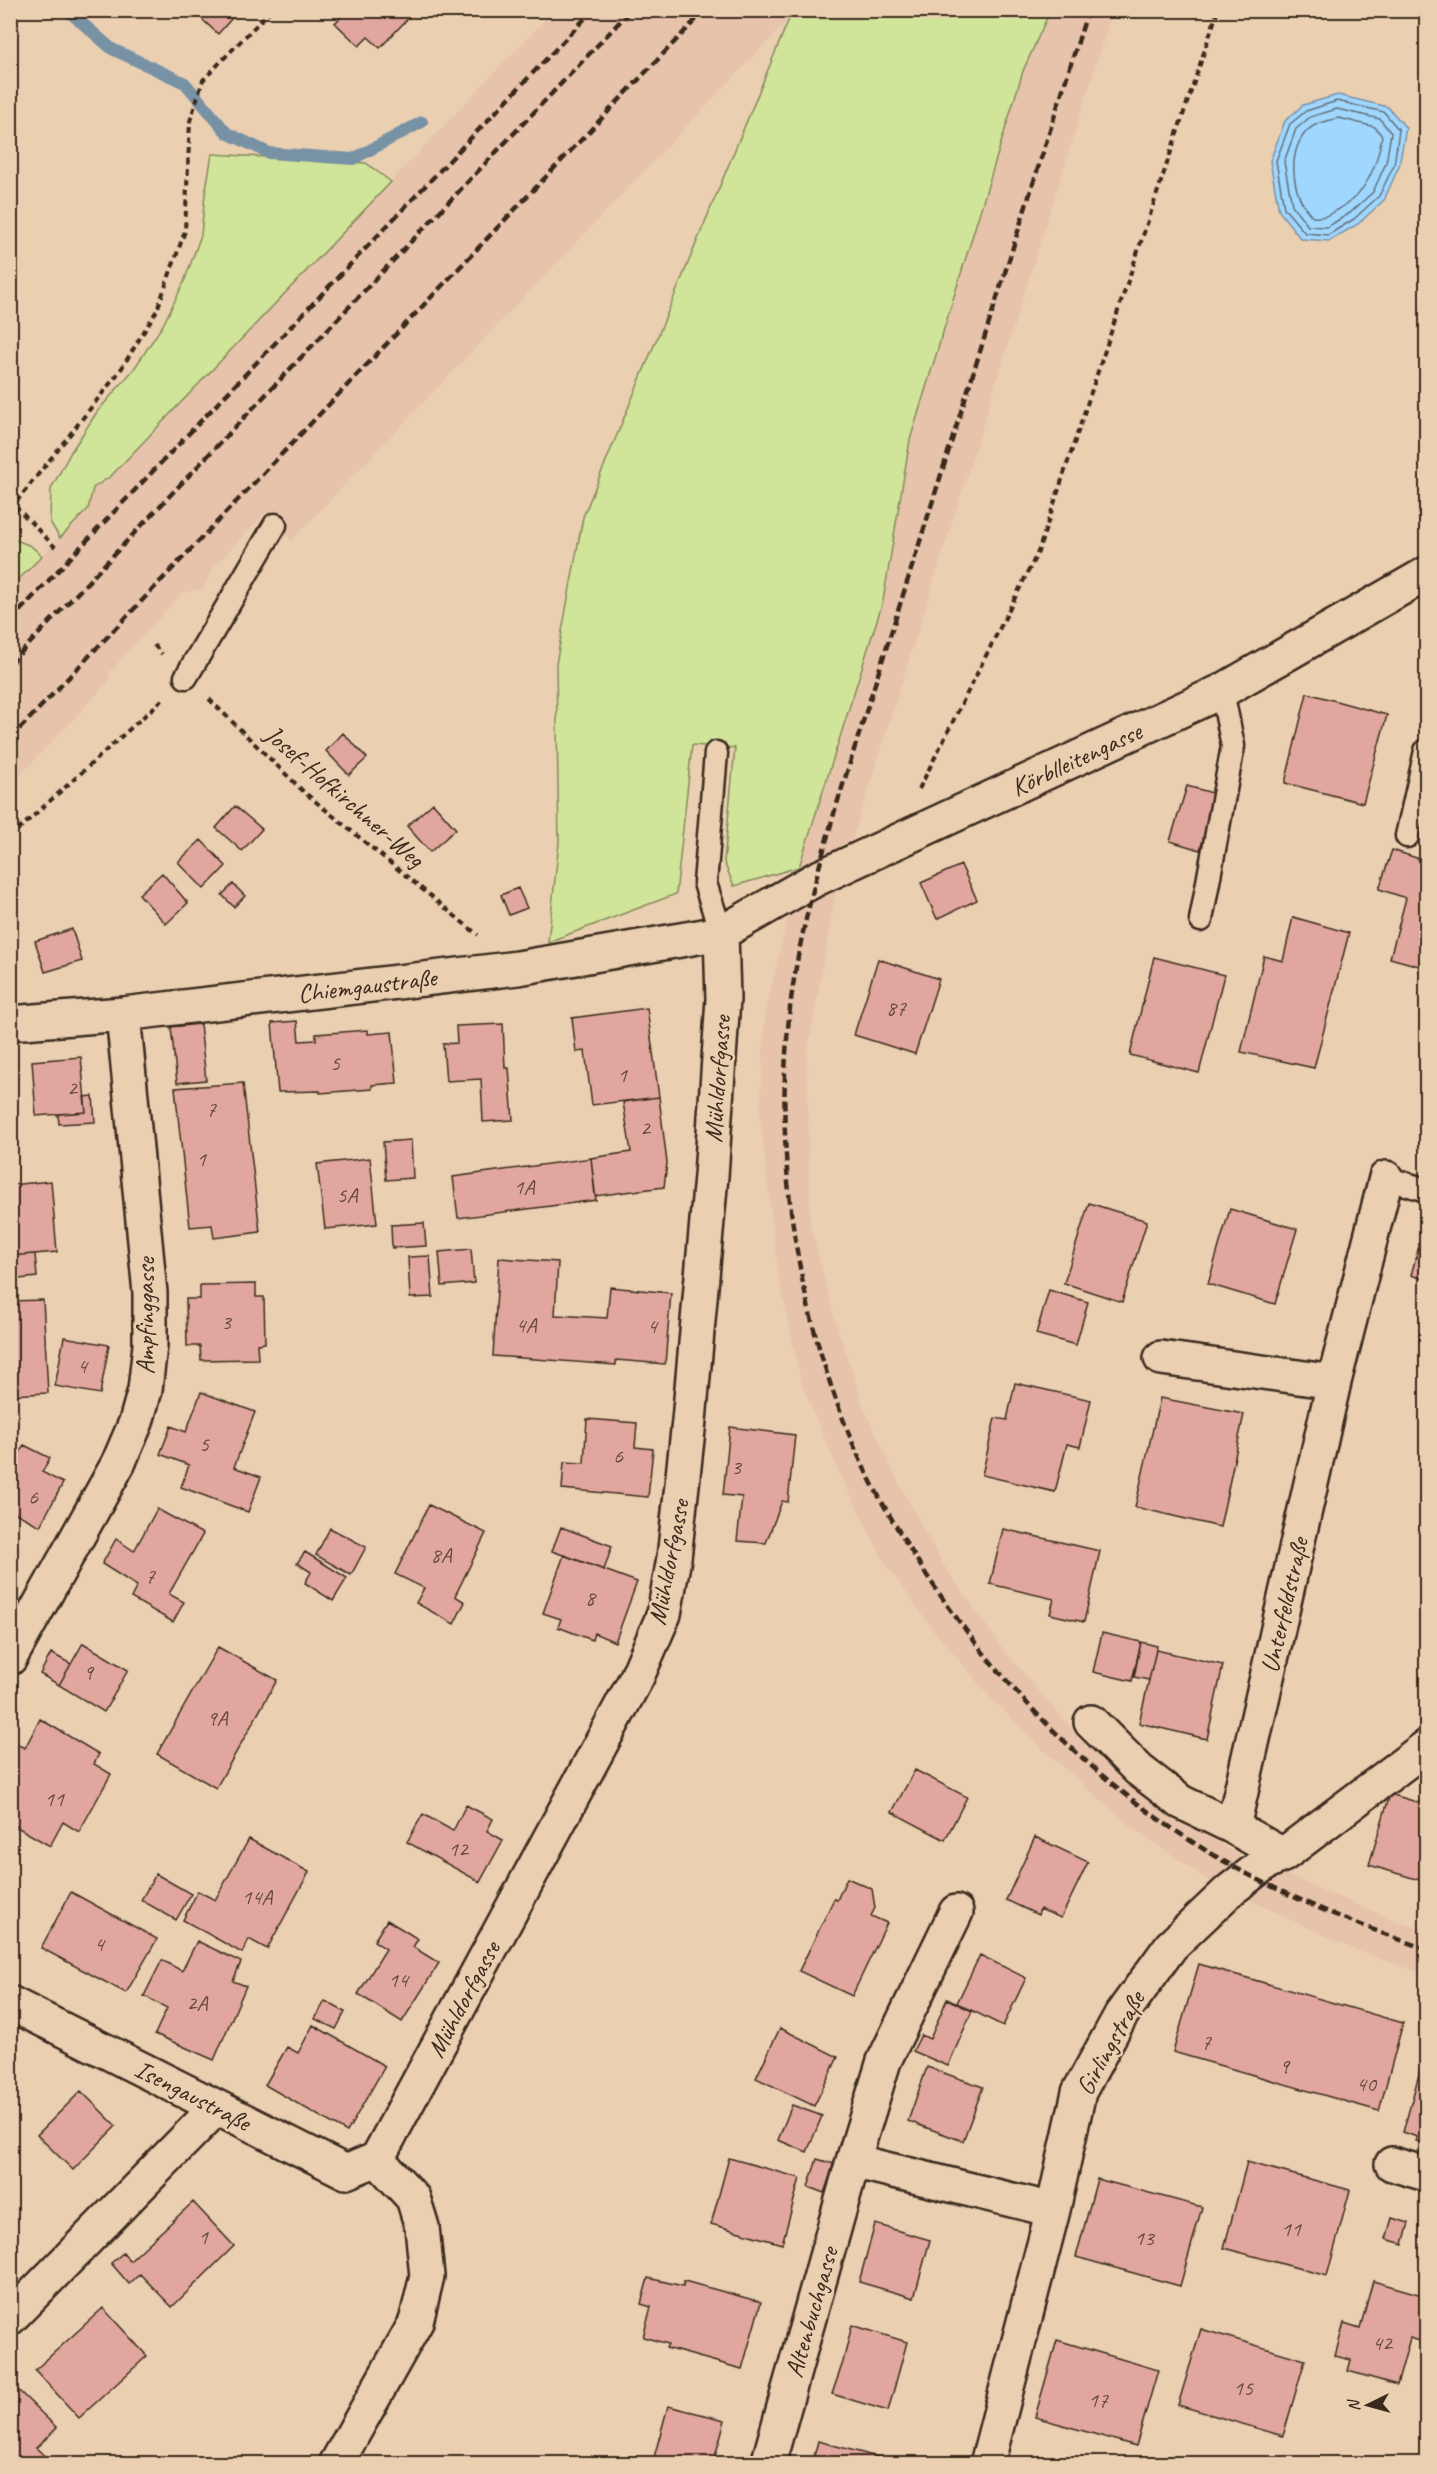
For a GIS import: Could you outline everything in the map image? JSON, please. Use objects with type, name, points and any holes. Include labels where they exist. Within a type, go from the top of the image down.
[{"type":"street","name":"Körblleitengasse","points":[[721,933],[816,879],[1222,691],[1426,574]]},
{"type":"street","name":"Chiemgaustraße","points":[[10,1023],[123,1014],[518,968],[721,933]]},
{"type":"street","name":"Mühldorfgasse","points":[[376,2159],[638,1677],[664,1614],[674,1558],[689,1421],[711,1176],[723,999],[721,933]]},
{"type":"street","name":"Ampfinggasse","points":[[10,1658],[118,1464],[136,1422],[145,1390],[150,1345],[150,1293],[123,1014]]},
{"type":"street","name":"Unterfeldstraße","points":[[1233,1827],[1334,1382],[1386,1178]]},
{"type":"street","points":[[1161,1358],[1334,1382]]},
{"type":"street","points":[[1091,1722],[1140,1770],[1181,1802],[1233,1827],[1282,1855]]},
{"type":"street","name":"Girlingstraße","points":[[987,2463],[1053,2210],[1079,2092],[1120,2015],[1171,1946],[1229,1891],[1265,1863],[1282,1855],[1426,1747]]},
{"type":"street","name":"Altenbuchgasse","points":[[768,2463],[853,2161],[884,2061],[956,1912]]},
{"type":"street","name":"Isengaustraße","points":[[10,2003],[346,2172],[376,2159]]},
{"type":"street","points":[[10,2318],[216,2108]]},
{"type":"street","points":[[336,2463],[416,2322],[426,2276],[422,2227],[413,2198],[376,2159]]},
{"type":"street","points":[[853,2161],[1053,2210]]},
{"type":"street","points":[[1392,2164],[1426,2174]]},
{"type":"lane","points":[[186,677],[275,525]]},
{"type":"lane","points":[[1201,920],[1233,746],[1222,691]]},
{"type":"lane","points":[[1407,836],[1426,751]]},
{"type":"lane","points":[[716,753],[705,883],[721,933]]},
{"type":"lane","points":[[1386,1178],[1426,1190]]},
{"type":"path","points":[[10,510],[120,371],[157,310],[185,231],[190,121],[203,80],[271,10]]},
{"type":"path","points":[[917,792],[1038,552],[1218,10]]},
{"type":"path","points":[[15,506],[55,548]]},
{"type":"path","name":"Josef-Hofkirchner-Weg","points":[[153,645],[304,792],[518,968]]},
{"type":"path","points":[[10,837],[186,677]]},
{"type":"shaded area","points":[[780,10],[789,19],[292,540],[275,525],[267,512],[213,567],[203,589],[182,593],[110,672],[108,682],[11,785],[11,587],[87,509],[93,488],[111,476],[553,11]]},
{"type":"shaded area","points":[[1050,11],[1113,11],[836,891],[807,1055],[810,1225],[835,1319],[863,1406],[899,1484],[942,1563],[1005,1652],[1074,1731],[1153,1800],[1237,1854],[1393,1920],[1426,1931],[1426,1975],[1353,1949],[1210,1881],[1134,1829],[1041,1748],[991,1698],[931,1627],[885,1563],[839,1472],[802,1385],[778,1274],[760,1115],[765,1015],[799,867],[883,601],[910,440],[1023,71]]},
{"type":"green space","points":[[797,10],[1050,11],[1023,71],[910,440],[883,601],[799,867],[734,886],[724,862],[735,748],[692,745],[676,894],[548,942],[559,843],[556,664],[583,517],[789,19]]},
{"type":"green space","points":[[212,154],[366,163],[391,182],[111,476],[93,488],[88,509],[60,538],[50,522],[51,489],[71,452],[97,412],[134,369],[163,325],[184,282],[201,235]]},
{"type":"green space","points":[[11,538],[31,546],[42,556],[11,587]]},
{"type":"water","points":[[1338,95],[1388,107],[1406,128],[1399,166],[1384,200],[1358,224],[1329,241],[1301,239],[1279,211],[1270,161],[1285,121],[1303,105]]},
{"type":"building","points":[[192,10],[239,10],[218,34]]},
{"type":"building","points":[[342,10],[416,10],[380,48],[368,37],[359,46],[335,23],[345,13]]},
{"type":"building","points":[[1307,693],[1387,715],[1363,803],[1285,783]]},
{"type":"building","points":[[343,733],[367,758],[349,775],[326,751]]},
{"type":"building","points":[[1187,786],[1216,794],[1200,850],[1170,841]]},
{"type":"building","points":[[433,803],[456,829],[430,852],[407,826]]},
{"type":"building","points":[[235,806],[262,829],[242,851],[216,828]]},
{"type":"building","points":[[201,840],[226,866],[204,889],[178,862]]},
{"type":"building","points":[[1392,850],[1426,861],[1426,968],[1390,958],[1406,898],[1379,889]]},
{"type":"building","points":[[961,865],[977,900],[937,919],[921,883]]},
{"type":"building","points":[[162,873],[188,903],[166,924],[139,894]]},
{"type":"building","points":[[233,884],[245,896],[234,907],[222,895]]},
{"type":"building","points":[[518,888],[527,908],[509,915],[501,895]]},
{"type":"building","points":[[1293,917],[1349,933],[1314,1068],[1241,1052],[1264,956],[1283,961]]},
{"type":"building","points":[[72,929],[82,961],[45,972],[35,941]]},
{"type":"building","points":[[1154,957],[1224,975],[1199,1073],[1130,1055]]},
{"type":"building","points":[[878,959],[939,979],[915,1054],[854,1035]]},
{"type":"building","points":[[647,1008],[659,1097],[592,1105],[585,1051],[576,1052],[572,1018]]},
{"type":"building","points":[[297,1021],[299,1041],[316,1040],[316,1034],[368,1030],[368,1034],[392,1032],[397,1083],[372,1085],[372,1089],[320,1093],[320,1091],[278,1092],[272,1023]]},
{"type":"building","points":[[200,1024],[206,1080],[177,1083],[171,1027]]},
{"type":"building","points":[[503,1024],[505,1068],[509,1068],[513,1120],[483,1122],[481,1079],[446,1081],[443,1044],[457,1043],[456,1026]]},
{"type":"building","points":[[81,1057],[86,1112],[36,1116],[32,1061]]},
{"type":"building","points":[[243,1083],[260,1232],[214,1238],[212,1225],[190,1227],[175,1088]]},
{"type":"building","points":[[93,1096],[95,1122],[59,1124],[58,1114],[86,1112],[84,1097]]},
{"type":"building","points":[[659,1097],[667,1163],[664,1187],[595,1196],[591,1158],[631,1152],[623,1102]]},
{"type":"building","points":[[411,1140],[413,1178],[386,1180],[383,1142]]},
{"type":"building","points":[[370,1158],[377,1224],[325,1229],[317,1164]]},
{"type":"building","points":[[591,1158],[596,1200],[458,1218],[453,1177]]},
{"type":"building","points":[[51,1181],[57,1252],[10,1256],[10,1185]]},
{"type":"building","points":[[1089,1203],[1147,1221],[1122,1302],[1064,1283]]},
{"type":"building","points":[[1230,1209],[1297,1229],[1275,1304],[1208,1284]]},
{"type":"building","points":[[1426,1221],[1426,1280],[1411,1275]]},
{"type":"building","points":[[424,1223],[426,1246],[392,1248],[391,1225]]},
{"type":"building","points":[[471,1249],[474,1283],[442,1286],[439,1252]]},
{"type":"building","points":[[35,1254],[37,1277],[10,1280],[10,1256]]},
{"type":"building","points":[[430,1256],[433,1297],[410,1298],[408,1257]]},
{"type":"building","points":[[499,1258],[558,1262],[555,1315],[607,1318],[610,1287],[671,1293],[665,1364],[616,1360],[616,1365],[493,1356]]},
{"type":"building","points":[[256,1284],[256,1297],[264,1297],[265,1343],[257,1344],[258,1359],[201,1360],[200,1346],[187,1346],[186,1299],[200,1299],[200,1285]]},
{"type":"building","points":[[1049,1290],[1088,1302],[1076,1345],[1036,1334]]},
{"type":"building","points":[[43,1300],[48,1393],[10,1395],[10,1301]]},
{"type":"building","points":[[64,1337],[109,1345],[100,1394],[55,1386]]},
{"type":"building","points":[[1015,1383],[1091,1400],[1080,1447],[1067,1444],[1055,1492],[982,1475],[995,1418],[1007,1420]]},
{"type":"building","points":[[201,1392],[255,1412],[234,1467],[261,1477],[248,1512],[181,1487],[189,1465],[160,1454],[171,1426],[186,1432]]},
{"type":"building","points":[[1160,1398],[1244,1414],[1220,1527],[1135,1507]]},
{"type":"building","points":[[587,1419],[637,1423],[635,1447],[653,1449],[648,1497],[562,1489],[564,1462],[584,1463]]},
{"type":"building","points":[[730,1427],[795,1435],[788,1502],[782,1501],[766,1543],[737,1541],[742,1497],[723,1495]]},
{"type":"building","points":[[24,1445],[50,1458],[42,1472],[63,1483],[40,1526],[10,1510],[10,1471]]},
{"type":"building","points":[[429,1505],[486,1533],[455,1596],[465,1602],[454,1624],[416,1603],[424,1588],[395,1574]]},
{"type":"building","points":[[157,1509],[203,1534],[169,1594],[184,1602],[173,1622],[131,1598],[137,1586],[102,1564],[116,1539],[134,1551]]},
{"type":"building","points":[[561,1527],[612,1546],[604,1570],[552,1551]]},
{"type":"building","points":[[330,1528],[366,1547],[351,1575],[316,1555]]},
{"type":"building","points":[[1003,1529],[1100,1551],[1084,1622],[1050,1614],[1054,1599],[990,1584]]},
{"type":"building","points":[[305,1552],[347,1578],[333,1601],[305,1583],[311,1572],[297,1563]]},
{"type":"building","points":[[564,1555],[637,1582],[615,1642],[594,1633],[592,1640],[558,1627],[561,1619],[543,1613]]},
{"type":"building","points":[[1102,1633],[1141,1642],[1132,1681],[1093,1672]]},
{"type":"building","points":[[1141,1642],[1157,1646],[1149,1680],[1134,1677]]},
{"type":"building","points":[[83,1643],[128,1670],[104,1712],[59,1685]]},
{"type":"building","points":[[218,1647],[277,1680],[216,1788],[157,1754]]},
{"type":"building","points":[[1156,1650],[1223,1665],[1207,1739],[1139,1723]]},
{"type":"building","points":[[51,1653],[71,1664],[59,1685],[40,1674]]},
{"type":"building","points":[[40,1719],[99,1754],[94,1764],[111,1774],[79,1832],[63,1822],[50,1846],[10,1823],[10,1741],[25,1748]]},
{"type":"building","points":[[915,1770],[967,1797],[945,1840],[892,1812]]},
{"type":"building","points":[[1426,1777],[1426,1882],[1369,1865],[1390,1794],[1420,1803]]},
{"type":"building","points":[[466,1805],[493,1819],[487,1831],[503,1840],[480,1882],[407,1842],[423,1814],[453,1831]]},
{"type":"building","points":[[1035,1837],[1088,1862],[1061,1918],[1040,1909],[1038,1915],[1006,1900]]},
{"type":"building","points":[[249,1839],[309,1872],[267,1949],[249,1939],[242,1953],[183,1920],[198,1891],[215,1900]]},
{"type":"building","points":[[156,1874],[191,1894],[176,1920],[141,1900]]},
{"type":"building","points":[[847,1878],[872,1889],[875,1908],[871,1916],[887,1923],[852,1996],[799,1971],[834,1899],[837,1900]]},
{"type":"building","points":[[71,1892],[157,1939],[126,1993],[41,1948]]},
{"type":"building","points":[[387,1920],[418,1939],[413,1947],[439,1963],[402,2022],[358,1994],[386,1949],[374,1941]]},
{"type":"building","points":[[197,1941],[241,1962],[233,1981],[246,1986],[214,2060],[155,2034],[167,2008],[144,1996],[162,1960],[182,1971]]},
{"type":"building","points":[[980,1955],[1026,1978],[1003,2026],[957,2003]]},
{"type":"building","points":[[1199,1964],[1403,2023],[1379,2111],[1173,2052]]},
{"type":"building","points":[[947,1999],[972,2011],[948,2066],[913,2051],[921,2035],[930,2039]]},
{"type":"building","points":[[325,2001],[345,2012],[336,2029],[315,2019]]},
{"type":"building","points":[[313,2025],[385,2066],[347,2132],[265,2085],[287,2047],[298,2053]]},
{"type":"building","points":[[780,2028],[838,2057],[814,2106],[756,2078]]},
{"type":"building","points":[[1426,2049],[1426,2144],[1416,2141],[1417,2137],[1403,2132]]},
{"type":"building","points":[[927,2067],[983,2087],[963,2141],[908,2121]]},
{"type":"building","points":[[81,2091],[116,2126],[73,2170],[37,2135]]},
{"type":"building","points":[[792,2105],[822,2116],[807,2152],[778,2140]]},
{"type":"building","points":[[729,2158],[800,2178],[782,2244],[711,2224]]},
{"type":"building","points":[[817,2159],[834,2164],[824,2193],[808,2187]]},
{"type":"building","points":[[1247,2162],[1350,2190],[1327,2276],[1224,2248]]},
{"type":"building","points":[[1097,2179],[1202,2207],[1180,2286],[1076,2257]]},
{"type":"building","points":[[193,2202],[234,2246],[172,2307],[140,2274],[129,2284],[111,2263],[123,2253],[130,2261]]},
{"type":"building","points":[[1392,2218],[1409,2223],[1403,2244],[1386,2239]]},
{"type":"building","points":[[875,2224],[930,2240],[914,2298],[859,2282]]},
{"type":"building","points":[[648,2278],[683,2286],[684,2281],[761,2302],[742,2369],[666,2348],[668,2344],[643,2337],[651,2307],[641,2304]]},
{"type":"building","points":[[1373,2281],[1422,2295],[1422,2298],[1426,2299],[1426,2316],[1420,2341],[1410,2338],[1397,2385],[1348,2371],[1351,2360],[1335,2356],[1344,2323],[1360,2328]]},
{"type":"building","points":[[103,2308],[147,2356],[79,2418],[35,2370]]},
{"type":"building","points":[[852,2325],[907,2342],[888,2411],[832,2394]]},
{"type":"building","points":[[1201,2329],[1305,2360],[1283,2436],[1178,2405]]},
{"type":"building","points":[[1057,2340],[1158,2370],[1136,2446],[1035,2417]]},
{"type":"building","points":[[18,2390],[57,2428],[36,2448],[47,2458],[42,2464],[10,2464],[10,2398]]},
{"type":"building","points":[[668,2406],[725,2420],[713,2464],[661,2464],[653,2461]]},
{"type":"building","points":[[818,2441],[903,2464],[812,2464]]},
{"type":"waterway","points":[[67,10],[112,49],[185,83],[227,133],[269,153],[353,159],[422,122]]},
{"type":"railway","points":[[10,621],[593,10]]},
{"type":"railway","points":[[10,664],[631,10]]},
{"type":"railway","points":[[10,739],[705,10]]},
{"type":"railway","points":[[1088,10],[835,810],[806,918],[791,1000],[785,1080],[788,1185],[804,1289],[833,1390],[851,1439],[875,1490],[951,1611],[980,1649],[1043,1720],[1077,1753],[1151,1814],[1219,1858],[1276,1889],[1365,1927],[1426,1949]]}]
